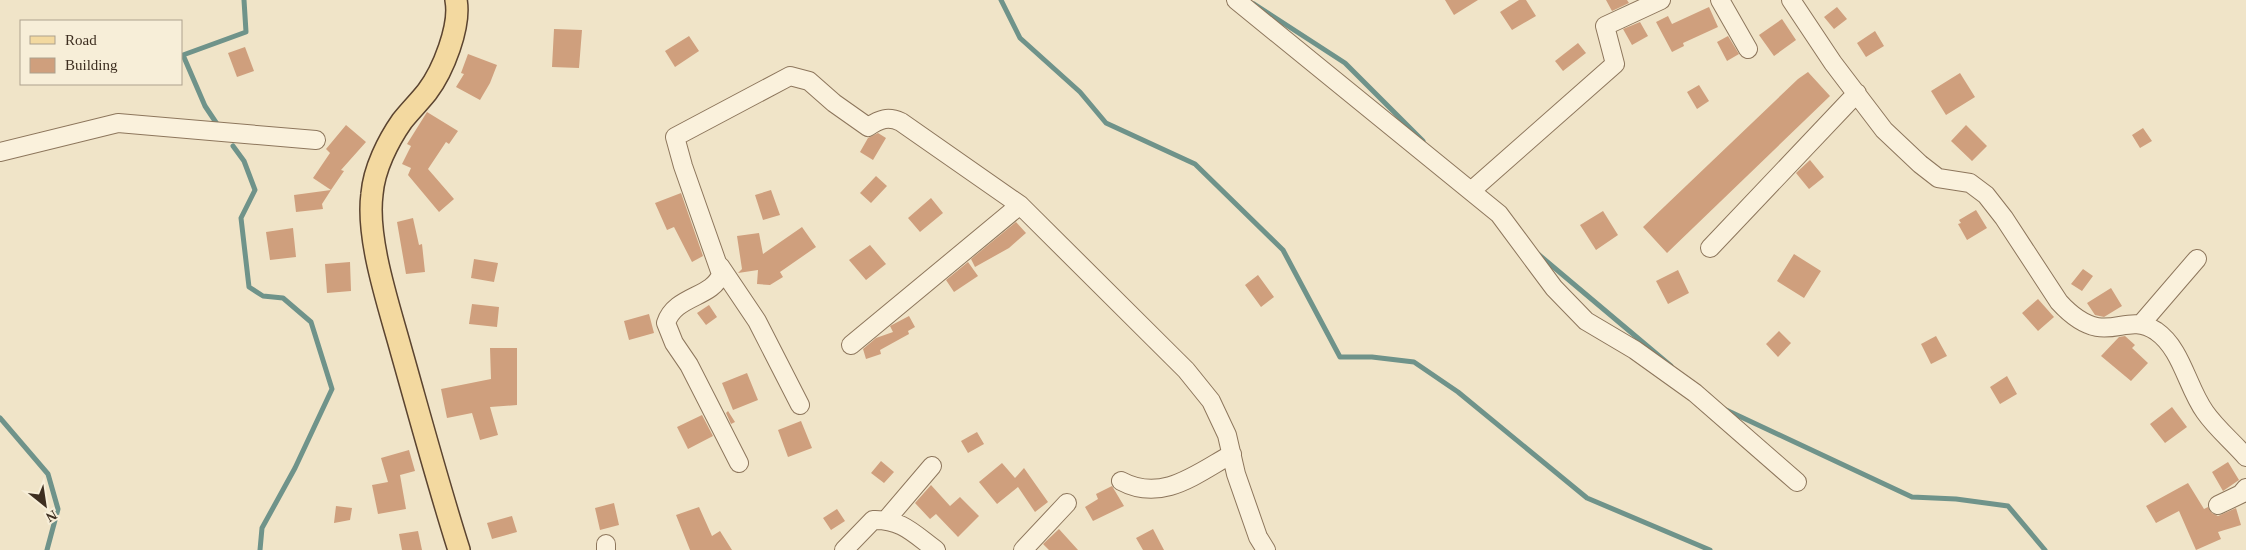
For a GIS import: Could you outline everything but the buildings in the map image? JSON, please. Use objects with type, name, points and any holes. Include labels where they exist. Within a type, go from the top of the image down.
[{"type":"main road","points":[[456,0],[457,7],[451,45],[428,91],[402,122],[376,169],[371,216],[381,279],[433,468],[459,550]]},
{"type":"street","points":[[1236,0],[1499,214],[1554,288],[1586,320],[1635,350],[1694,393],[1797,482]]},
{"type":"street","points":[[1471,191],[1616,64],[1605,26],[1661,0]]},
{"type":"street","points":[[1720,0],[1748,49]]},
{"type":"street","points":[[1791,0],[1833,62],[1884,130],[1938,178],[1970,183],[1986,195],[2004,218],[2059,302],[2067,310],[2084,322],[2098,327],[2141,324],[2155,331],[2168,341],[2204,412],[2246,457]]},
{"type":"street","points":[[740,463],[689,365],[674,343],[666,324],[673,309],[716,284],[721,274],[720,266],[683,166],[676,137],[790,76],[809,81],[834,103],[868,126],[879,119],[892,118],[901,122],[1020,205],[1186,370],[1211,401],[1227,435],[1258,537],[1266,550]]},
{"type":"street","points":[[1710,248],[1858,93]]},
{"type":"street","points":[[0,152],[118,123],[316,140]]},
{"type":"street","points":[[851,345],[1020,205]]},
{"type":"street","points":[[2141,324],[2197,260]]},
{"type":"street","points":[[720,266],[757,321],[800,404]]},
{"type":"street","points":[[1120,481],[1135,488],[1172,488],[1232,454]]},
{"type":"street","points":[[886,520],[932,466]]},
{"type":"street","points":[[2218,504],[2241,494],[2246,488]]},
{"type":"street","points":[[1023,550],[1067,504]]},
{"type":"street","points":[[844,550],[873,520],[899,522],[936,550]]},
{"type":"waterway","points":[[219,127],[205,106],[183,55],[246,32],[244,0]]},
{"type":"waterway","points":[[1001,0],[1020,38],[1080,92],[1106,123],[1195,164],[1283,250],[1340,357],[1372,357],[1414,362],[1458,392],[1587,498],[1710,550]]},
{"type":"waterway","points":[[1254,4],[1345,63],[1423,141]]},
{"type":"waterway","points":[[233,146],[244,161],[255,190],[241,218],[249,287],[263,296],[283,298],[311,322],[332,389],[295,468],[262,528],[260,550]]},
{"type":"waterway","points":[[1538,254],[1671,366]]},
{"type":"waterway","points":[[1724,409],[1912,497],[1956,499],[2008,506],[2045,550]]},
{"type":"waterway","points":[[0,418],[48,474],[58,509],[47,550]]}]
